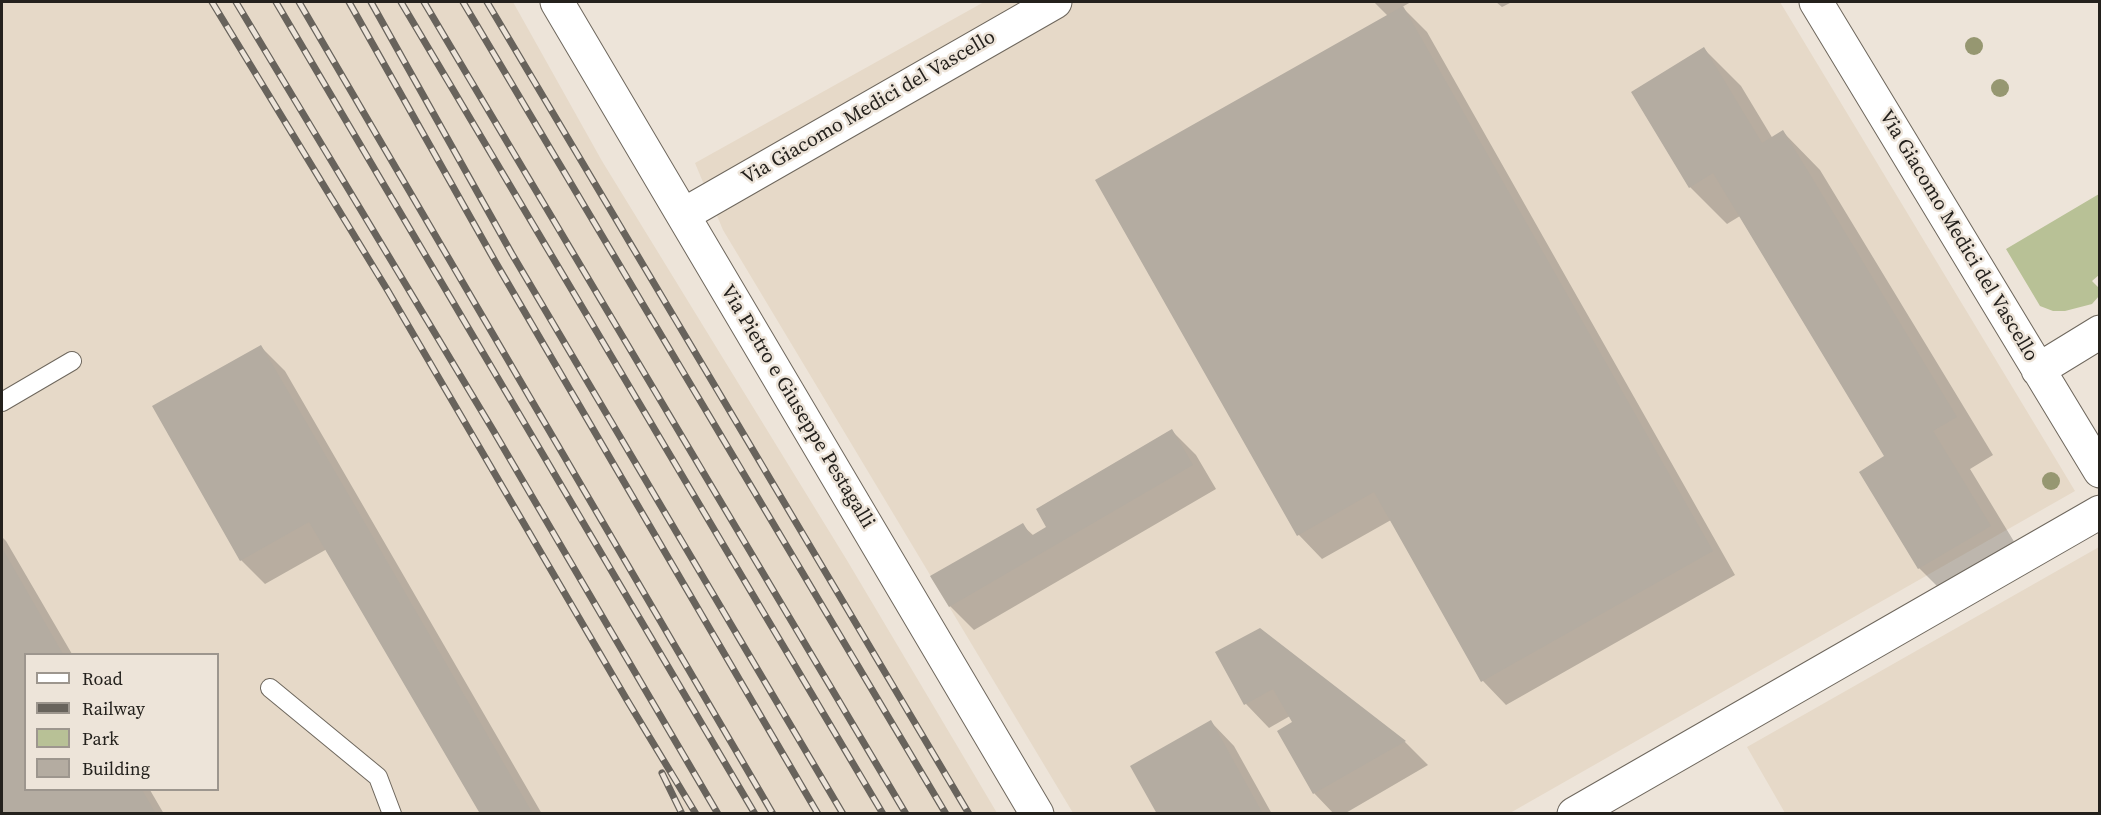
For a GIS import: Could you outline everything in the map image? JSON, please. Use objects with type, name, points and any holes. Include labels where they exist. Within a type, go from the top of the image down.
[{"type":"street","name":"Via Pietro e Giuseppe Pestagalli","points":[[556,2],[1037,813]]},
{"type":"street","name":"Via Giacomo Medici del Vascello","points":[[683,215],[1055,2]]},
{"type":"street","name":"Via Giacomo Medici del Vascello","points":[[1816,2],[2100,471]]},
{"type":"street","points":[[2038,370],[2100,332]]},
{"type":"street","points":[[1574,813],[2100,512]]},
{"type":"lane","points":[[2,402],[72,362]]},
{"type":"lane","points":[[270,688],[378,777],[392,813]]},
{"type":"shaded area","points":[[2,2],[513,2],[602,161],[848,562],[997,813],[2,814]]},
{"type":"shaded area","points":[[984,2],[1780,2],[2075,491],[1510,813],[1073,813],[723,230],[695,163]]},
{"type":"shaded area","points":[[2099,547],[2099,813],[1785,813],[1747,747]]},
{"type":"green space","points":[[2099,194],[2099,275],[2092,281],[2099,288],[2099,296],[2092,304],[2065,311],[2053,311],[2040,306],[2006,249]]},
{"type":"building","points":[[1403,6],[1713,551],[1481,682],[1374,492],[1297,536],[1095,180]]},
{"type":"building","points":[[1704,47],[1762,143],[1783,130],[1957,417],[1933,431],[1991,526],[1918,569],[1859,472],[1884,456],[1713,173],[1689,188],[1631,92]]},
{"type":"building","points":[[261,345],[533,814],[476,814],[479,812],[309,522],[240,561],[152,406]]},
{"type":"building","points":[[1172,429],[1193,465],[949,607],[930,576],[1023,523],[1031,536],[1046,527],[1036,509]]},
{"type":"building","points":[[2,548],[62,653],[24,653],[24,791],[143,791],[156,814],[2,814]]},
{"type":"building","points":[[1260,628],[1406,741],[1313,794],[1277,731],[1292,722],[1273,689],[1244,705],[1215,652]]},
{"type":"building","points":[[1211,720],[1263,814],[1157,814],[1130,766]]},
{"type":"railway","points":[[212,2],[388,291],[696,814]]},
{"type":"railway","points":[[236,2],[493,430],[718,814]]},
{"type":"railway","points":[[276,2],[755,814]]},
{"type":"railway","points":[[299,2],[773,814]]},
{"type":"railway","points":[[349,2],[496,263],[818,814]]},
{"type":"railway","points":[[371,2],[512,254],[843,814]]},
{"type":"railway","points":[[401,2],[883,814]]},
{"type":"railway","points":[[424,2],[906,814]]},
{"type":"railway","points":[[463,2],[946,814]]},
{"type":"railway","points":[[487,2],[969,814]]},
{"type":"railway","points":[[662,773],[682,814]]}]
